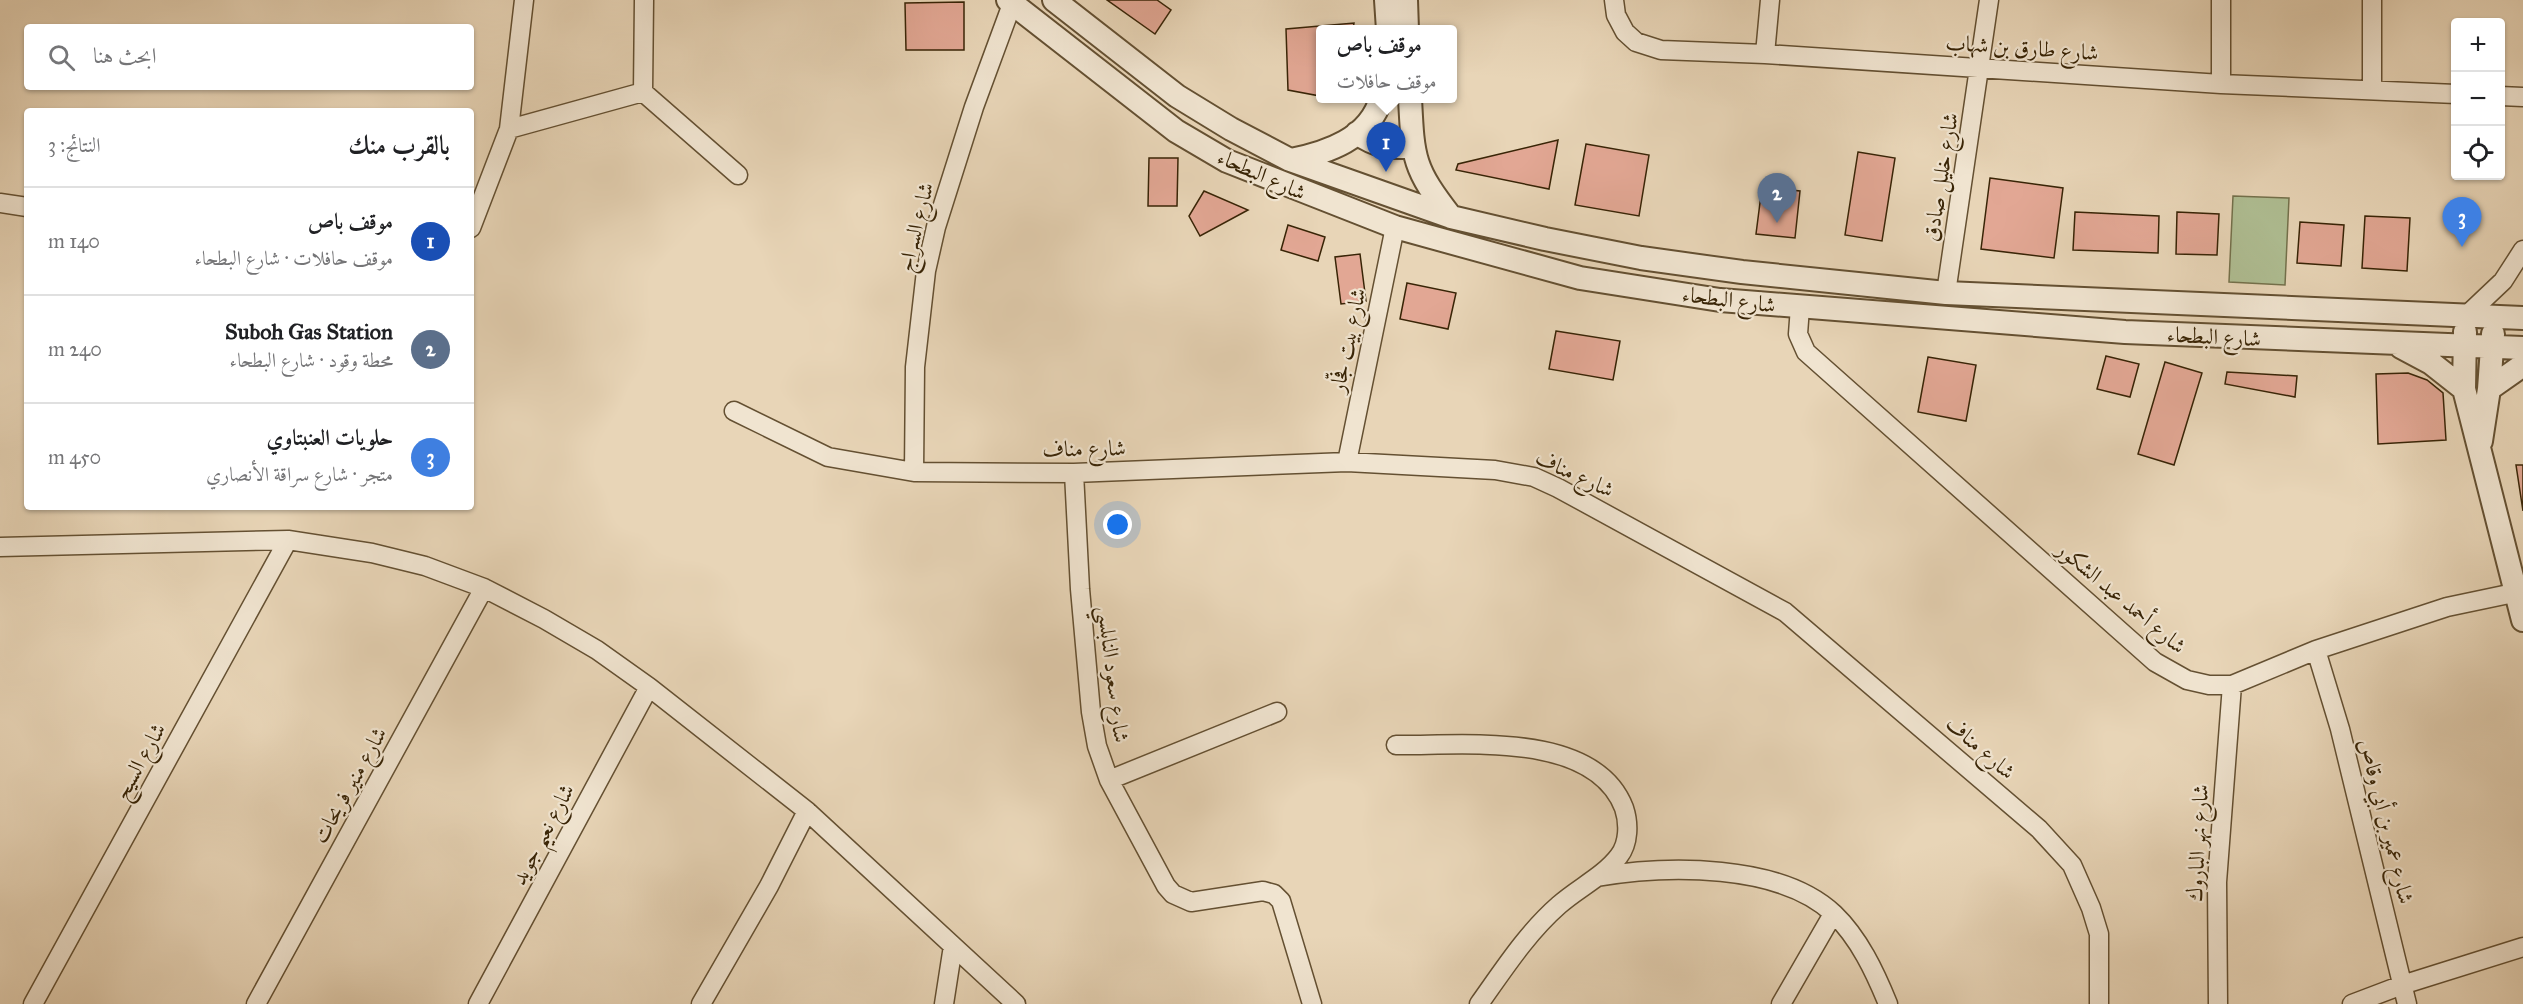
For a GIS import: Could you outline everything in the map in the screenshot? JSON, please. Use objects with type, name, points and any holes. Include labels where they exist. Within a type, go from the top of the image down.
[{"type":"street","points":[[474,220],[509,129],[524,0]]},
{"type":"street","points":[[644,0],[643,92],[738,175]]},
{"type":"street","name":"شارع البطحاء","points":[[1054,0],[1177,96],[1231,129],[1290,160],[1451,217],[1641,258],[1742,272],[1946,293],[2523,318]]},
{"type":"street","points":[[1386,0],[1388,25]]},
{"type":"street","points":[[1406,0],[1407,25]]},
{"type":"street","name":"شارع طارق بن شهاب","points":[[1614,0],[1616,15],[1624,32],[1636,42],[1648,47],[2221,84],[2451,94]]},
{"type":"street","points":[[1765,54],[1770,0]]},
{"type":"street","name":"شارع خليل صادق","points":[[1946,293],[1981,68],[1989,0]]},
{"type":"street","points":[[2221,0],[2221,84]]},
{"type":"street","points":[[2372,0],[2372,90]]},
{"type":"street","name":"شارع البطحاء","points":[[1010,2],[1176,131],[1236,165],[1395,227],[1580,278],[1720,300],[2125,332],[2523,348]]},
{"type":"street","name":"شارع السراج","points":[[914,472],[915,367],[926,271],[936,227],[1010,2]]},
{"type":"street","points":[[509,129],[643,92]]},
{"type":"street","points":[[2505,96],[2523,97]]},
{"type":"street","points":[[1290,160],[1324,153],[1357,133],[1370,120],[1380,103]]},
{"type":"street","points":[[1410,103],[1412,146],[1422,178],[1451,217]]},
{"type":"street","points":[[1357,133],[1368,141],[1382,146],[1412,146]]},
{"type":"street","points":[[0,203],[24,207]]},
{"type":"street","name":"شارع بيت فجّار","points":[[1347,462],[1395,227]]},
{"type":"street","points":[[2523,250],[2503,281],[2466,316],[2464,346],[2464,389],[2519,592],[2523,620]]},
{"type":"street","name":"شارع أحمد عبد الشكور","points":[[1800,307],[1798,334],[1806,352],[2155,662],[2187,680],[2210,685],[2232,685],[2316,650],[2447,607],[2519,592]]},
{"type":"street","points":[[2480,452],[2489,389],[2494,317]]},
{"type":"street","points":[[2395,344],[2431,363],[2464,389]]},
{"type":"street","points":[[2489,389],[2523,366]]},
{"type":"street","name":"شارع مناف","points":[[734,411],[828,457],[914,472],[1074,473],[1347,462],[1495,470],[1534,477],[1785,612],[2039,829],[2072,865],[2099,934],[2099,1004]]},
{"type":"street","name":"شارع سعود النابلسي","points":[[1074,473],[1090,712],[1097,746],[1109,780],[1166,886],[1173,894],[1191,902],[1263,891],[1274,894],[1281,901],[1312,1004]]},
{"type":"street","points":[[0,548],[288,540],[372,553],[425,566],[484,588],[597,650],[649,687],[807,811],[1016,1004]]},
{"type":"street","name":"شارع السيح","points":[[33,1004],[288,540]]},
{"type":"street","name":"شارع منير فريحات","points":[[256,1004],[484,588]]},
{"type":"street","name":"شارع عمير بن أبي وقاص","points":[[2316,650],[2340,729],[2407,1004]]},
{"type":"street","name":"شارع نهر الباروك","points":[[2218,1004],[2217,882],[2232,685]]},
{"type":"street","name":"شارع نعيم جويد","points":[[478,1004],[649,687]]},
{"type":"street","points":[[1109,780],[1277,712]]},
{"type":"street","points":[[1396,745],[1537,748],[1586,767],[1613,789],[1620,799],[1627,822],[1627,834],[1620,855],[1543,921],[1479,1004]]},
{"type":"street","points":[[701,1004],[769,886],[807,811]]},
{"type":"street","points":[[1595,878],[1661,870],[1715,872],[1786,886],[1819,902],[1833,914],[1857,943],[1888,1004]]},
{"type":"street","points":[[1781,1004],[1833,914]]},
{"type":"street","points":[[944,1004],[953,946]]},
{"type":"street","points":[[2352,1004],[2402,985],[2523,947]]},
{"type":"green space","points":[[2233,196],[2289,198],[2285,285],[2229,282]]},
{"type":"building","points":[[1107,0],[1157,0],[1171,10],[1155,34]]},
{"type":"building","points":[[964,2],[964,50],[906,50],[905,3]]},
{"type":"building","points":[[1316,26],[1316,95],[1288,90],[1286,29]]},
{"type":"building","points":[[1558,140],[1549,189],[1456,170],[1458,164]]},
{"type":"building","points":[[1586,144],[1649,155],[1639,216],[1575,205]]},
{"type":"building","points":[[1858,152],[1895,158],[1882,241],[1845,235]]},
{"type":"building","points":[[1149,158],[1178,158],[1177,206],[1148,206]]},
{"type":"building","points":[[1990,178],[2063,188],[2054,258],[1981,249]]},
{"type":"building","points":[[1762,187],[1800,191],[1795,238],[1756,234]]},
{"type":"building","points":[[1204,191],[1248,210],[1200,236],[1189,216]]},
{"type":"building","points":[[2075,212],[2159,216],[2158,253],[2073,250]]},
{"type":"building","points":[[2177,212],[2219,214],[2217,255],[2176,254]]},
{"type":"building","points":[[2365,216],[2410,218],[2407,271],[2362,268]]},
{"type":"building","points":[[2300,222],[2344,225],[2341,266],[2297,263]]},
{"type":"building","points":[[1288,225],[1325,237],[1318,261],[1281,250]]},
{"type":"building","points":[[1360,254],[1366,301],[1341,304],[1335,257]]},
{"type":"building","points":[[1407,283],[1456,293],[1448,329],[1400,319]]},
{"type":"building","points":[[1556,331],[1620,341],[1613,380],[1549,369]]},
{"type":"building","points":[[2106,356],[2139,364],[2130,397],[2097,389]]},
{"type":"building","points":[[1928,357],[1976,365],[1966,421],[1918,412]]},
{"type":"building","points":[[2165,362],[2202,373],[2174,465],[2138,454]]},
{"type":"building","points":[[2227,372],[2297,376],[2295,397],[2225,384]]},
{"type":"building","points":[[2408,373],[2427,380],[2443,393],[2446,440],[2378,444],[2376,374]]},
{"type":"building","points":[[2516,465],[2523,465],[2523,511]]},
{"type":"place","name":"موقف باص","points":[[1386,172]]},
{"type":"place","name":"Suboh Gas Station","points":[[1777,223]]},
{"type":"place","name":"حلويات العنبتاوي","points":[[2462,247]]}]
